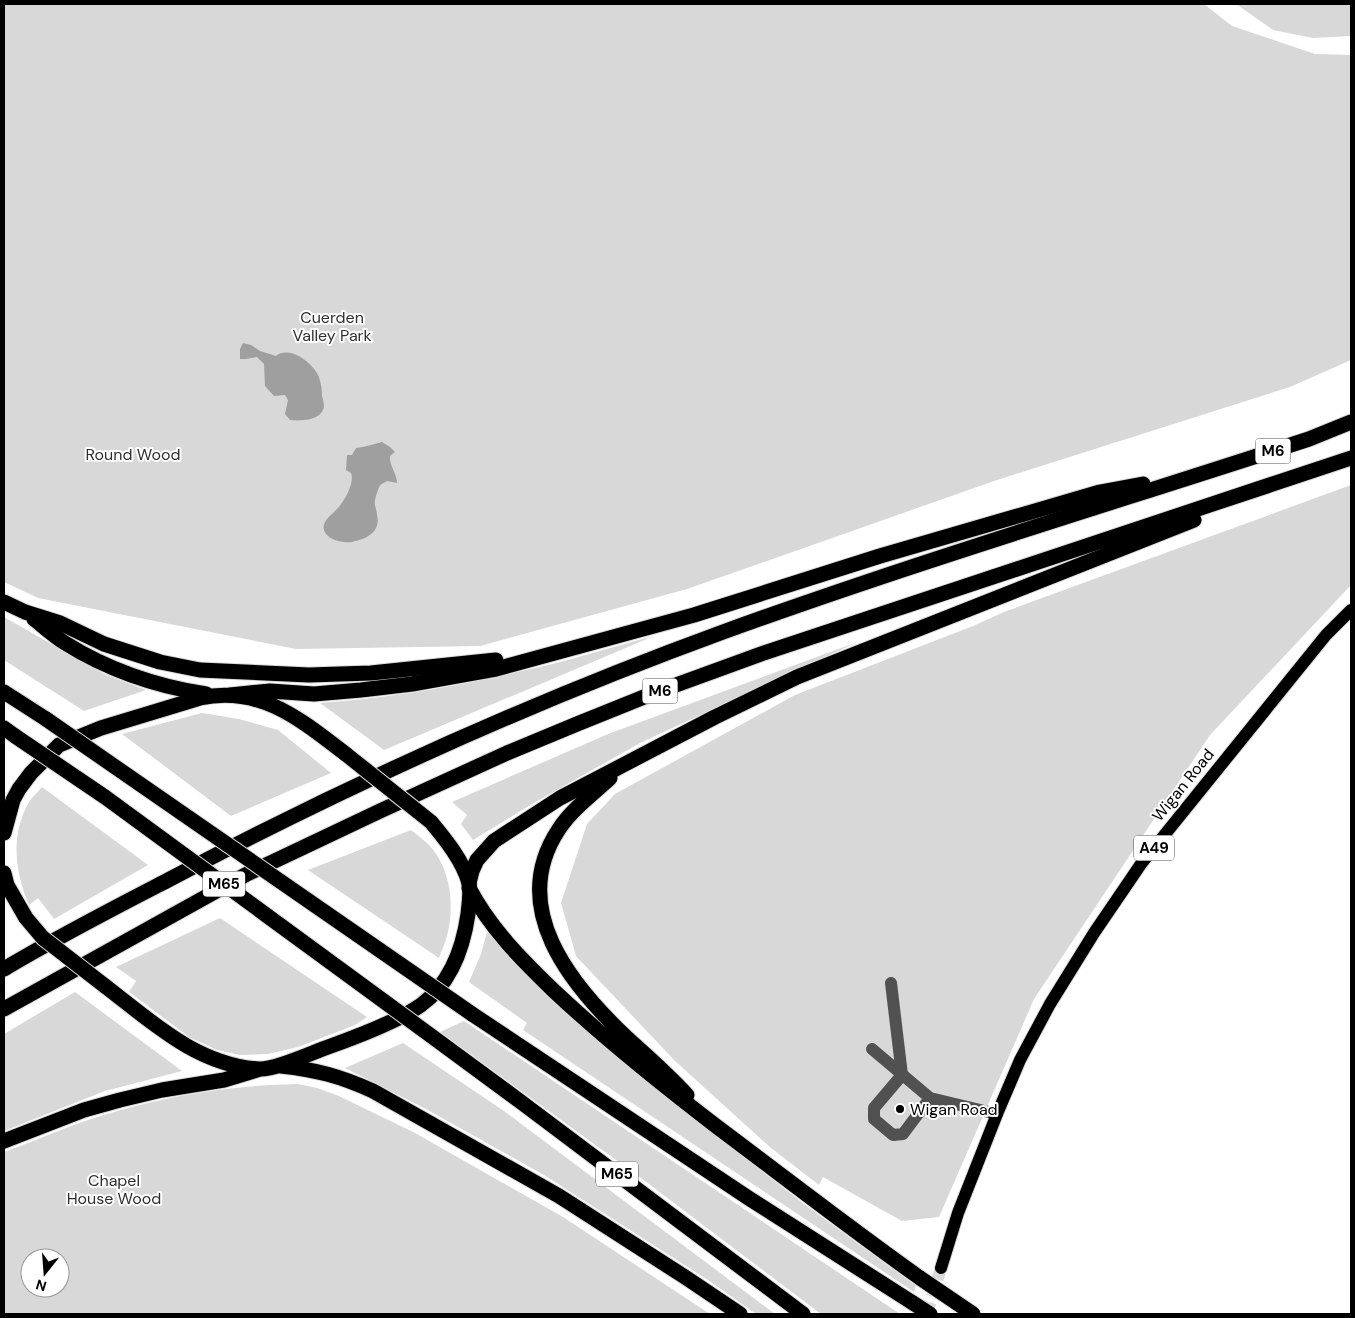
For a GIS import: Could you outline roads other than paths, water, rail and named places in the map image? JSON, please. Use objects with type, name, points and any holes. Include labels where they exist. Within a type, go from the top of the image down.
[{"type":"highway","name":"M6","points":[[4,969],[39,948],[234,845],[367,780],[532,706],[721,633],[878,578],[1309,439],[1351,422]]},
{"type":"highway","name":"M6","points":[[4,1009],[247,874],[380,810],[576,724],[654,693],[762,654],[1345,460]]},
{"type":"highway","points":[[4,1141],[84,1110],[162,1090],[224,1080],[277,1065],[338,1044],[390,1022],[421,1005],[444,983],[455,963],[466,928],[469,886],[472,871],[477,860],[494,841],[560,798],[715,717],[797,677],[1345,460]]},
{"type":"highway","points":[[4,833],[19,789],[50,752],[64,742],[148,712],[214,695],[270,691],[314,694],[403,685],[496,669],[694,615],[880,556],[1100,492],[1194,476]]},
{"type":"highway","points":[[4,602],[25,612],[60,623],[104,644],[160,662],[200,670],[309,675],[371,673],[566,651]]},
{"type":"highway","points":[[25,612],[64,642],[130,676],[186,691],[214,695]]},
{"type":"highway","name":"M65","points":[[4,692],[46,719],[472,1014],[742,1194],[930,1314]]},
{"type":"highway","points":[[230,694],[260,700],[280,708],[312,729],[431,822],[456,855],[469,886],[485,916],[525,962],[583,1018],[646,1072],[846,1225],[973,1314]]},
{"type":"highway","name":"M65","points":[[10,732],[113,803],[430,1035],[803,1314]]},
{"type":"highway","points":[[628,762],[580,805],[560,828],[548,848],[541,872],[540,910],[552,945],[564,965],[587,994],[625,1036],[674,1081],[709,1120]]},
{"type":"highway","points":[[4,873],[7,885],[26,918],[42,938],[172,1038],[191,1050],[218,1061],[261,1069]]},
{"type":"highway","points":[[277,1065],[309,1069],[342,1077],[373,1091],[560,1196],[740,1314]]},
{"type":"main road","name":"Wigan Road","points":[[941,1268],[958,1213],[1020,1060],[1050,1004],[1094,933],[1141,864],[1326,636],[1351,610]]},
{"type":"lane","points":[[891,983],[902,1074],[874,1108],[874,1119],[893,1135],[903,1134],[930,1098]]},
{"type":"lane","points":[[872,1049],[930,1098],[997,1114]]},
{"type":"tunnel","points":[[927,1314],[941,1268]]},
{"type":"place","name":"Wigan Road","points":[[900,1109]]},
{"type":"park label","name":"Cuerden Valley Park","points":[[332,326]]},
{"type":"park label","name":"Round Wood","points":[[133,454]]},
{"type":"park label","name":"Chapel House Wood","points":[[114,1189]]}]
